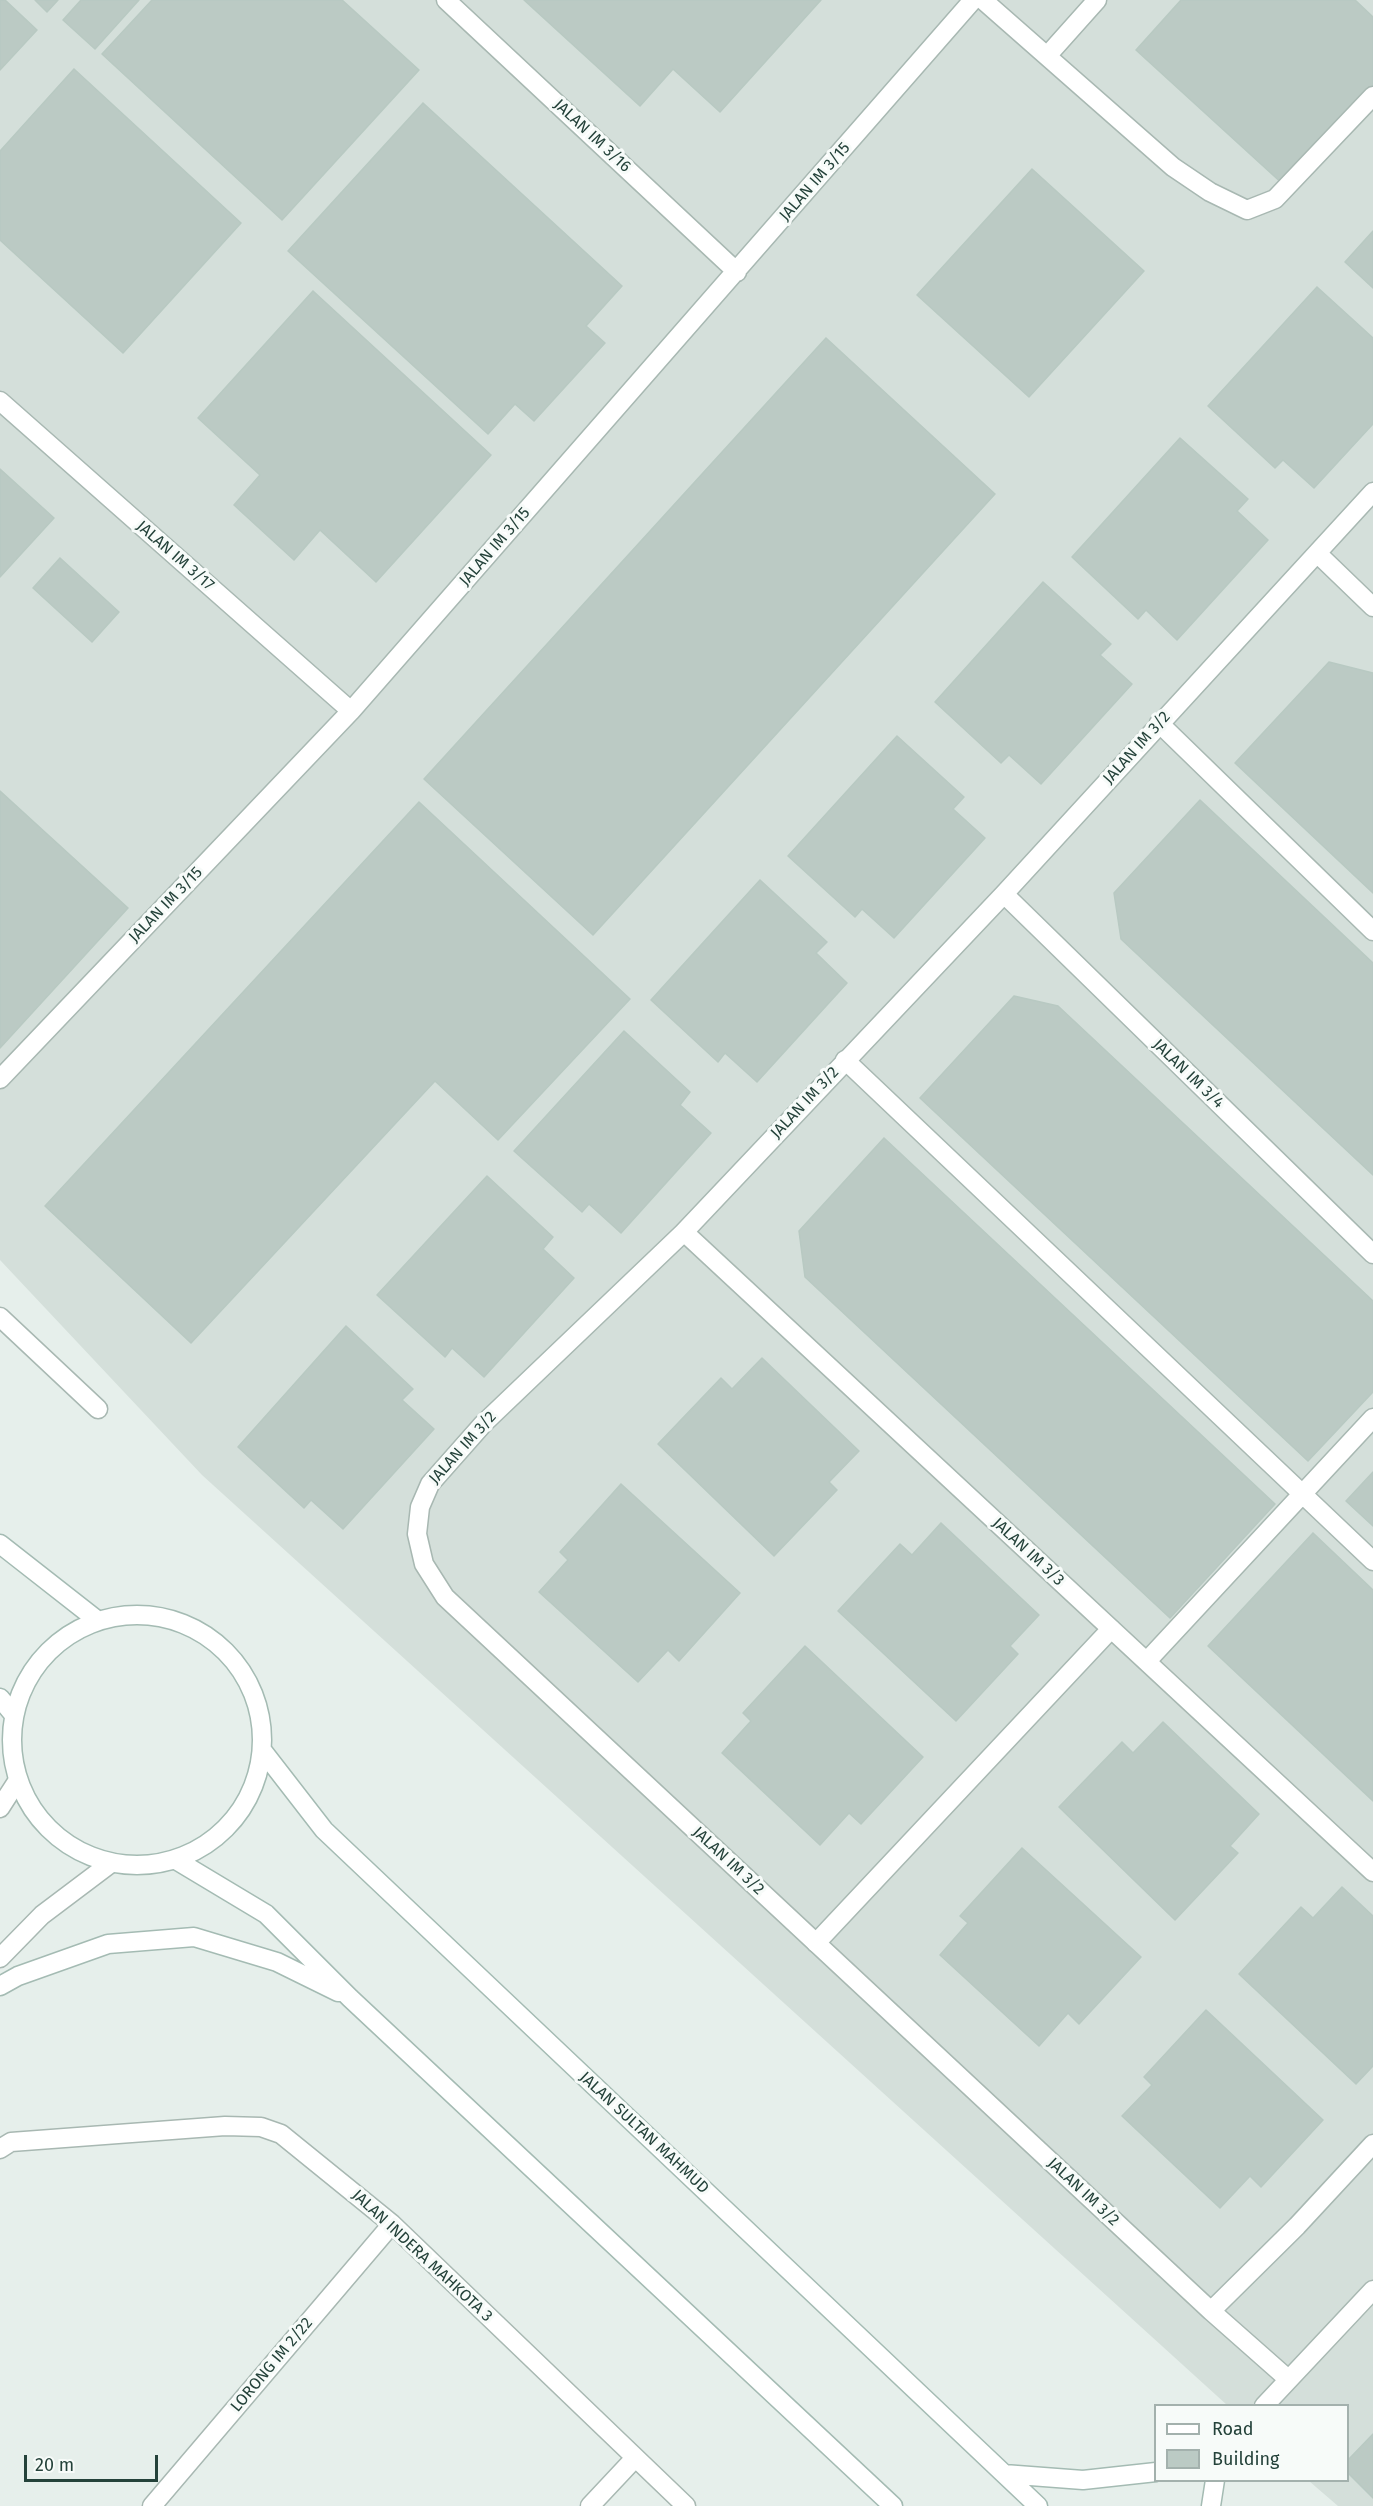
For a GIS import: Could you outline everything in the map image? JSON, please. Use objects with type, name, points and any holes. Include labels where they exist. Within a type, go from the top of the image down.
[{"type":"street","name":"JALAN IM 3/16","points":[[446,0],[737,272]]},
{"type":"street","name":"JALAN IM 3/15","points":[[0,1079],[351,711],[973,0]]},
{"type":"street","points":[[983,0],[1173,167],[1210,192],[1247,210],[1275,199],[1373,96]]},
{"type":"street","points":[[1047,56],[1097,0]]},
{"type":"street","name":"JALAN IM 3/17","points":[[0,401],[351,711]]},
{"type":"street","name":"JALAN IM 3/2","points":[[1288,2379],[1211,2311],[445,1597],[424,1564],[417,1534],[420,1507],[430,1484],[467,1441],[684,1232],[1004,894],[1373,492]]},
{"type":"street","points":[[1318,554],[1373,607]]},
{"type":"street","points":[[1160,723],[1373,931]]},
{"type":"street","name":"JALAN IM 3/4","points":[[1004,894],[1373,1254]]},
{"type":"street","points":[[845,1060],[1373,1561]]},
{"type":"street","name":"JALAN IM 3/3","points":[[684,1232],[1373,1872]]},
{"type":"street","points":[[0,1317],[98,1409]]},
{"type":"street","points":[[1147,1661],[1373,1418]]},
{"type":"street","points":[[0,1544],[97,1620]]},
{"type":"street","points":[[138,1614],[178,1621],[215,1640],[242,1670],[259,1709],[262,1750],[254,1786],[235,1818],[208,1843],[176,1860],[143,1866],[111,1863],[70,1847],[38,1818],[18,1780],[12,1747],[14,1715],[31,1674],[59,1642],[97,1620],[138,1614]]},
{"type":"street","points":[[816,1943],[1111,1629]]},
{"type":"street","points":[[0,1698],[14,1715]]},
{"type":"street","name":"JALAN SULTAN MAHMUD","points":[[262,1750],[324,1830],[1038,2506]]},
{"type":"street","points":[[0,1808],[18,1780]]},
{"type":"street","points":[[176,1860],[266,1914],[350,1998],[893,2506]]},
{"type":"street","points":[[0,1958],[42,1915],[111,1863]]},
{"type":"street","points":[[0,1986],[18,1976],[108,1944],[194,1937],[277,1962],[350,1998]]},
{"type":"street","name":"JALAN INDERA MAHKOTA 3","points":[[0,2149],[10,2142],[225,2126],[261,2127],[281,2134],[392,2224],[686,2506]]},
{"type":"street","points":[[1211,2311],[1297,2226],[1373,2144]]},
{"type":"street","name":"LORONG IM 2/22","points":[[152,2506],[392,2224]]},
{"type":"street","points":[[1265,2404],[1373,2290]]},
{"type":"street","points":[[590,2506],[635,2458]]},
{"type":"street","points":[[1004,2474],[1083,2480],[1154,2472]]},
{"type":"street","points":[[1211,2506],[1215,2482]]},
{"type":"shaded area","points":[[0,0],[1373,0],[1373,2506],[1338,2506],[1310,2482],[1349,2482],[1349,2404],[1226,2404],[202,1475],[0,1260]]},
{"type":"building","points":[[0,0],[5,0],[37,30],[0,70]]},
{"type":"building","points":[[35,0],[58,0],[47,12]]},
{"type":"building","points":[[81,0],[139,0],[95,49],[63,20]]},
{"type":"building","points":[[152,0],[342,0],[419,70],[282,220],[102,54]]},
{"type":"building","points":[[524,0],[821,0],[720,112],[673,69],[640,106]]},
{"type":"building","points":[[1181,0],[1355,0],[1373,17],[1373,90],[1285,186],[1136,50]]},
{"type":"building","points":[[74,69],[241,223],[123,353],[0,240],[0,151]]},
{"type":"building","points":[[423,103],[622,286],[586,326],[605,343],[534,421],[515,404],[488,434],[288,251]]},
{"type":"building","points":[[1032,169],[1144,271],[1029,397],[917,295]]},
{"type":"building","points":[[1373,231],[1373,288],[1345,262]]},
{"type":"building","points":[[1317,287],[1373,338],[1373,424],[1314,488],[1283,460],[1275,468],[1208,406]]},
{"type":"building","points":[[313,291],[491,455],[376,582],[320,530],[294,560],[234,505],[260,475],[198,418]]},
{"type":"building","points":[[826,338],[995,494],[593,935],[424,779]]},
{"type":"building","points":[[1180,438],[1248,499],[1237,511],[1268,540],[1177,640],[1146,610],[1138,619],[1072,557]]},
{"type":"building","points":[[0,469],[54,518],[0,577]]},
{"type":"building","points":[[60,558],[119,612],[92,642],[33,588]]},
{"type":"building","points":[[1043,582],[1111,644],[1100,655],[1132,684],[1041,784],[1009,755],[1001,763],[935,702]]},
{"type":"building","points":[[1329,662],[1373,673],[1373,893],[1235,763]]},
{"type":"building","points":[[897,736],[964,797],[953,809],[985,838],[894,938],[862,909],[855,917],[788,856]]},
{"type":"building","points":[[0,791],[128,908],[0,1048]]},
{"type":"building","points":[[1200,800],[1373,963],[1373,1175],[1121,939],[1114,893]]},
{"type":"building","points":[[419,802],[630,999],[498,1140],[435,1081],[191,1343],[45,1206]]},
{"type":"building","points":[[760,880],[827,942],[816,953],[847,983],[757,1082],[725,1053],[718,1062],[651,1000]]},
{"type":"building","points":[[1014,996],[1058,1006],[1373,1301],[1373,1392],[1308,1461],[920,1098]]},
{"type":"building","points":[[624,1031],[690,1092],[680,1105],[711,1133],[621,1233],[589,1204],[582,1212],[514,1151]]},
{"type":"building","points":[[884,1138],[1275,1504],[1170,1618],[805,1277],[799,1231]]},
{"type":"building","points":[[487,1176],[553,1237],[543,1249],[574,1278],[484,1377],[452,1348],[445,1357],[377,1295]]},
{"type":"building","points":[[346,1326],[413,1389],[402,1400],[434,1429],[343,1529],[311,1500],[304,1508],[238,1447]]},
{"type":"building","points":[[762,1358],[859,1451],[829,1482],[837,1490],[774,1556],[658,1444],[721,1378],[732,1389]]},
{"type":"building","points":[[1373,1472],[1373,1526],[1346,1501]]},
{"type":"building","points":[[621,1484],[740,1593],[679,1661],[668,1650],[638,1682],[539,1592],[568,1560],[560,1552]]},
{"type":"building","points":[[941,1523],[1039,1615],[1010,1646],[1018,1654],[956,1721],[838,1611],[900,1544],[912,1555]]},
{"type":"building","points":[[1313,1533],[1373,1590],[1373,1801],[1208,1646]]},
{"type":"building","points":[[805,1646],[923,1757],[861,1824],[849,1813],[820,1845],[722,1753],[751,1721],[743,1713]]},
{"type":"building","points":[[1163,1722],[1259,1814],[1230,1846],[1238,1853],[1175,1920],[1059,1807],[1122,1742],[1133,1753]]},
{"type":"building","points":[[1022,1848],[1141,1957],[1079,2024],[1068,2013],[1039,2046],[940,1955],[968,1923],[960,1916]]},
{"type":"building","points":[[1342,1887],[1373,1916],[1373,2066],[1356,2084],[1239,1974],[1301,1907],[1313,1918]]},
{"type":"building","points":[[1206,2010],[1323,2120],[1261,2187],[1250,2176],[1220,2208],[1122,2116],[1152,2085],[1144,2077]]},
{"type":"building","points":[[1373,2434],[1373,2498],[1349,2474],[1349,2459]]}]
